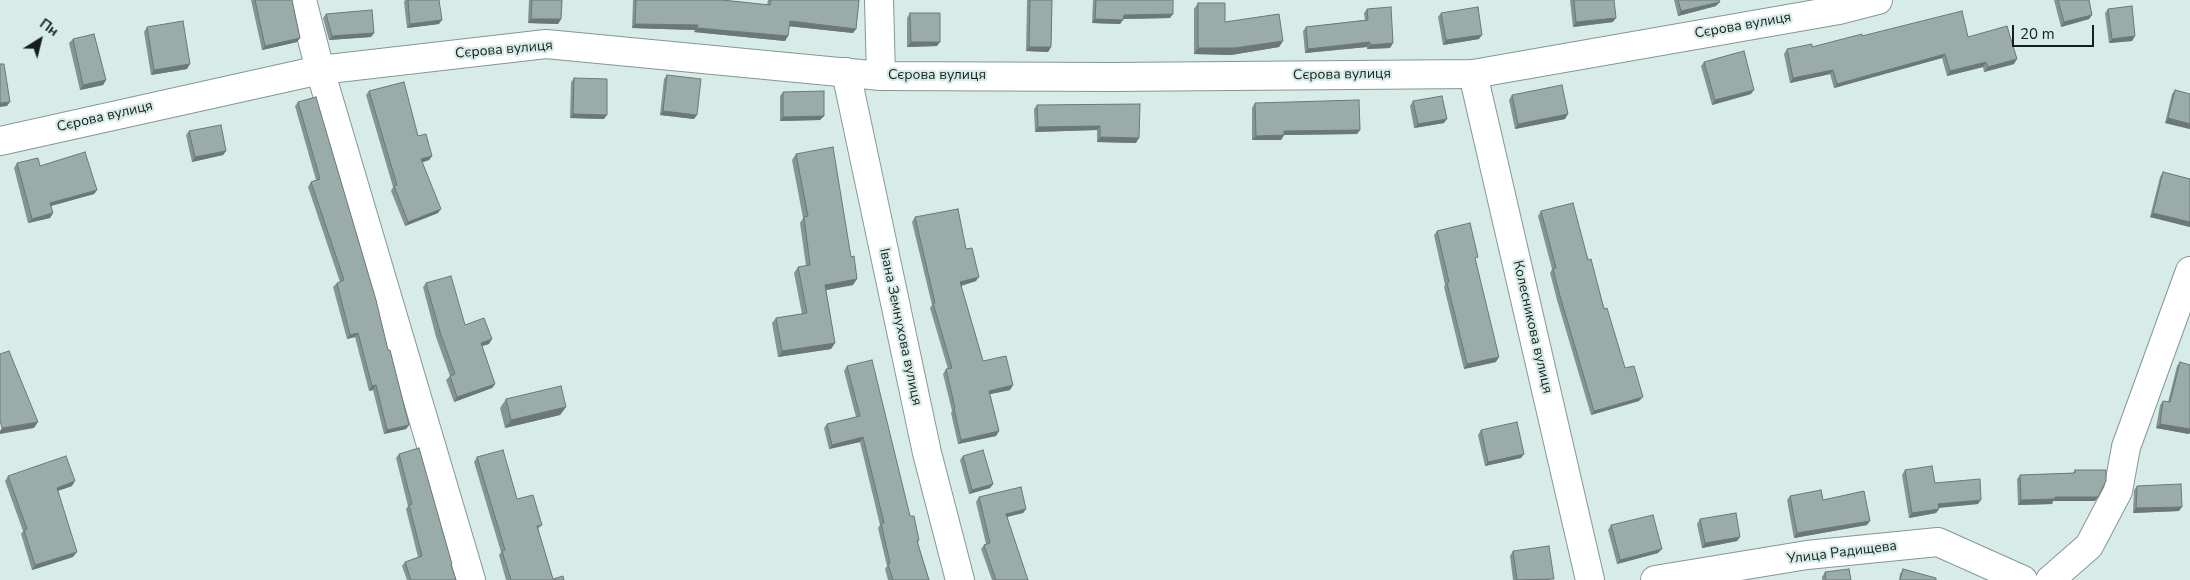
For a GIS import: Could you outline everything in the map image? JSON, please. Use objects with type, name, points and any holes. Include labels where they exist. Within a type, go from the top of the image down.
[{"type":"street","points":[[302,0],[320,70],[471,580]]},
{"type":"street","points":[[879,0],[882,76]]},
{"type":"street","name":"Сєрова вулиця","points":[[0,141],[320,70],[546,44],[882,76],[1112,77],[1473,74],[1839,10],[1878,0]]},
{"type":"street","name":"Івана Земнухова вулиця","points":[[846,72],[927,453],[960,580]]},
{"type":"street","name":"Колесникова вулиця","points":[[1473,74],[1590,580]]},
{"type":"street","points":[[2050,580],[2089,546],[2118,491],[2126,447],[2190,271]]},
{"type":"street","name":"Улица Радищева","points":[[1655,580],[1806,556],[1938,542],[2023,580]]},
{"type":"building","points":[[255,0],[292,0],[300,38],[265,46]]},
{"type":"building","points":[[408,0],[439,0],[442,20],[410,24]]},
{"type":"building","points":[[532,0],[562,0],[561,19],[531,19]]},
{"type":"building","points":[[636,0],[722,0],[770,5],[771,0],[859,0],[856,29],[790,21],[788,36],[697,28],[698,25],[635,24]]},
{"type":"building","points":[[1030,0],[1052,0],[1051,47],[1029,47]]},
{"type":"building","points":[[1096,0],[1173,0],[1173,14],[1124,15],[1123,20],[1095,19]]},
{"type":"building","points":[[1574,0],[1614,0],[1616,18],[1576,22]]},
{"type":"building","points":[[1678,0],[1719,0],[1720,2],[1681,11]]},
{"type":"building","points":[[2058,0],[2089,0],[2092,15],[2064,22]]},
{"type":"building","points":[[1198,3],[1225,3],[1225,22],[1279,14],[1283,41],[1235,48],[1198,48]]},
{"type":"building","points":[[2132,6],[2135,36],[2112,39],[2108,9]]},
{"type":"building","points":[[1391,7],[1393,43],[1370,45],[1370,42],[1308,49],[1306,27],[1368,20],[1367,9]]},
{"type":"building","points":[[1478,7],[1482,35],[1446,40],[1441,13]]},
{"type":"building","points":[[372,10],[374,33],[332,36],[326,14]]},
{"type":"building","points":[[1962,11],[1968,37],[2007,26],[2017,59],[1988,67],[1986,62],[1950,71],[1945,54],[1837,84],[1833,70],[1793,78],[1787,49],[1812,44],[1812,47]]},
{"type":"building","points":[[910,13],[940,13],[940,42],[911,42]]},
{"type":"building","points":[[183,21],[190,64],[154,70],[147,27]]},
{"type":"building","points":[[94,34],[106,80],[83,85],[73,39]]},
{"type":"building","points":[[1744,51],[1754,90],[1715,100],[1704,62]]},
{"type":"building","points":[[0,64],[4,64],[10,102],[0,103]]},
{"type":"building","points":[[667,75],[701,79],[697,115],[663,111]]},
{"type":"building","points":[[574,78],[607,79],[607,115],[573,114]]},
{"type":"building","points":[[404,82],[418,136],[426,134],[432,156],[421,159],[441,209],[408,222],[394,186],[397,185],[369,91]]},
{"type":"building","points":[[1562,85],[1568,114],[1518,124],[1512,95]]},
{"type":"building","points":[[2175,90],[2190,94],[2190,124],[2168,118]]},
{"type":"building","points":[[824,91],[824,116],[783,117],[783,92]]},
{"type":"building","points":[[1442,96],[1447,119],[1418,124],[1413,101]]},
{"type":"building","points":[[316,97],[376,300],[409,425],[387,430],[376,385],[372,386],[358,333],[350,335],[337,283],[344,280],[311,182],[320,179],[298,102]]},
{"type":"building","points":[[1359,100],[1360,130],[1284,131],[1284,135],[1256,136],[1255,103]]},
{"type":"building","points":[[1140,104],[1139,138],[1100,137],[1100,126],[1038,127],[1037,105]]},
{"type":"building","points":[[221,125],[226,151],[195,157],[189,131]]},
{"type":"building","points":[[833,147],[851,257],[854,256],[857,279],[825,285],[835,343],[782,351],[776,318],[807,313],[798,267],[810,265],[804,217],[808,216],[796,154]]},
{"type":"building","points":[[85,152],[97,190],[50,203],[53,213],[32,219],[17,163],[38,158],[40,166]]},
{"type":"building","points":[[2163,172],[2190,179],[2190,222],[2153,213]]},
{"type":"building","points":[[1573,203],[1588,260],[1591,259],[1604,309],[1607,308],[1625,368],[1634,366],[1643,397],[1594,411],[1560,296],[1553,269],[1556,268],[1541,211]]},
{"type":"building","points":[[958,209],[966,249],[972,248],[979,277],[960,282],[983,361],[1006,356],[1013,385],[989,391],[999,431],[961,440],[946,369],[952,368],[933,303],[935,303],[915,217]]},
{"type":"building","points":[[1470,223],[1478,257],[1475,258],[1499,357],[1467,364],[1447,283],[1449,282],[1437,231]]},
{"type":"building","points":[[451,276],[465,325],[484,318],[492,339],[481,343],[495,384],[457,397],[450,376],[455,374],[440,332],[426,283]]},
{"type":"building","points":[[9,351],[38,422],[2,428],[0,420],[0,354]]},
{"type":"building","points":[[872,360],[910,516],[914,516],[919,540],[917,541],[929,580],[893,580],[888,564],[890,563],[881,523],[884,523],[863,437],[832,445],[827,424],[860,416],[847,366]]},
{"type":"building","points":[[2180,362],[2190,365],[2190,429],[2160,424],[2163,401],[2170,402]]},
{"type":"building","points":[[561,386],[566,407],[511,420],[506,399]]},
{"type":"building","points":[[1517,422],[1524,454],[1488,462],[1481,430]]},
{"type":"building","points":[[419,448],[456,580],[411,580],[405,562],[422,556],[409,505],[412,504],[399,454]]},
{"type":"building","points":[[503,450],[517,499],[533,495],[542,525],[537,526],[553,579],[563,576],[564,580],[511,580],[502,551],[505,550],[477,457]]},
{"type":"building","points":[[983,450],[993,484],[972,490],[963,456]]},
{"type":"building","points":[[66,456],[75,481],[57,488],[77,552],[35,565],[24,530],[27,529],[8,476]]},
{"type":"building","points":[[1932,466],[1935,483],[1980,479],[1981,500],[1938,504],[1939,509],[1912,513],[1905,470]]},
{"type":"building","points":[[2075,470],[2106,470],[2106,481],[2098,497],[2055,497],[2055,499],[2021,500],[2020,475],[2075,473]]},
{"type":"building","points":[[2181,484],[2182,507],[2136,508],[2137,486]]},
{"type":"building","points":[[1021,487],[1026,509],[1006,514],[1028,580],[996,580],[984,545],[990,543],[979,497]]},
{"type":"building","points":[[1821,490],[1823,500],[1864,491],[1870,521],[1797,533],[1790,496]]},
{"type":"building","points":[[1736,513],[1740,537],[1705,543],[1700,519]]},
{"type":"building","points":[[1653,515],[1662,549],[1620,560],[1611,525]]},
{"type":"building","points":[[1549,546],[1554,579],[1517,580],[1513,551]]},
{"type":"building","points":[[1849,569],[1851,580],[1826,580],[1825,572]]},
{"type":"building","points":[[1903,569],[1936,578],[1936,580],[1900,580]]}]
